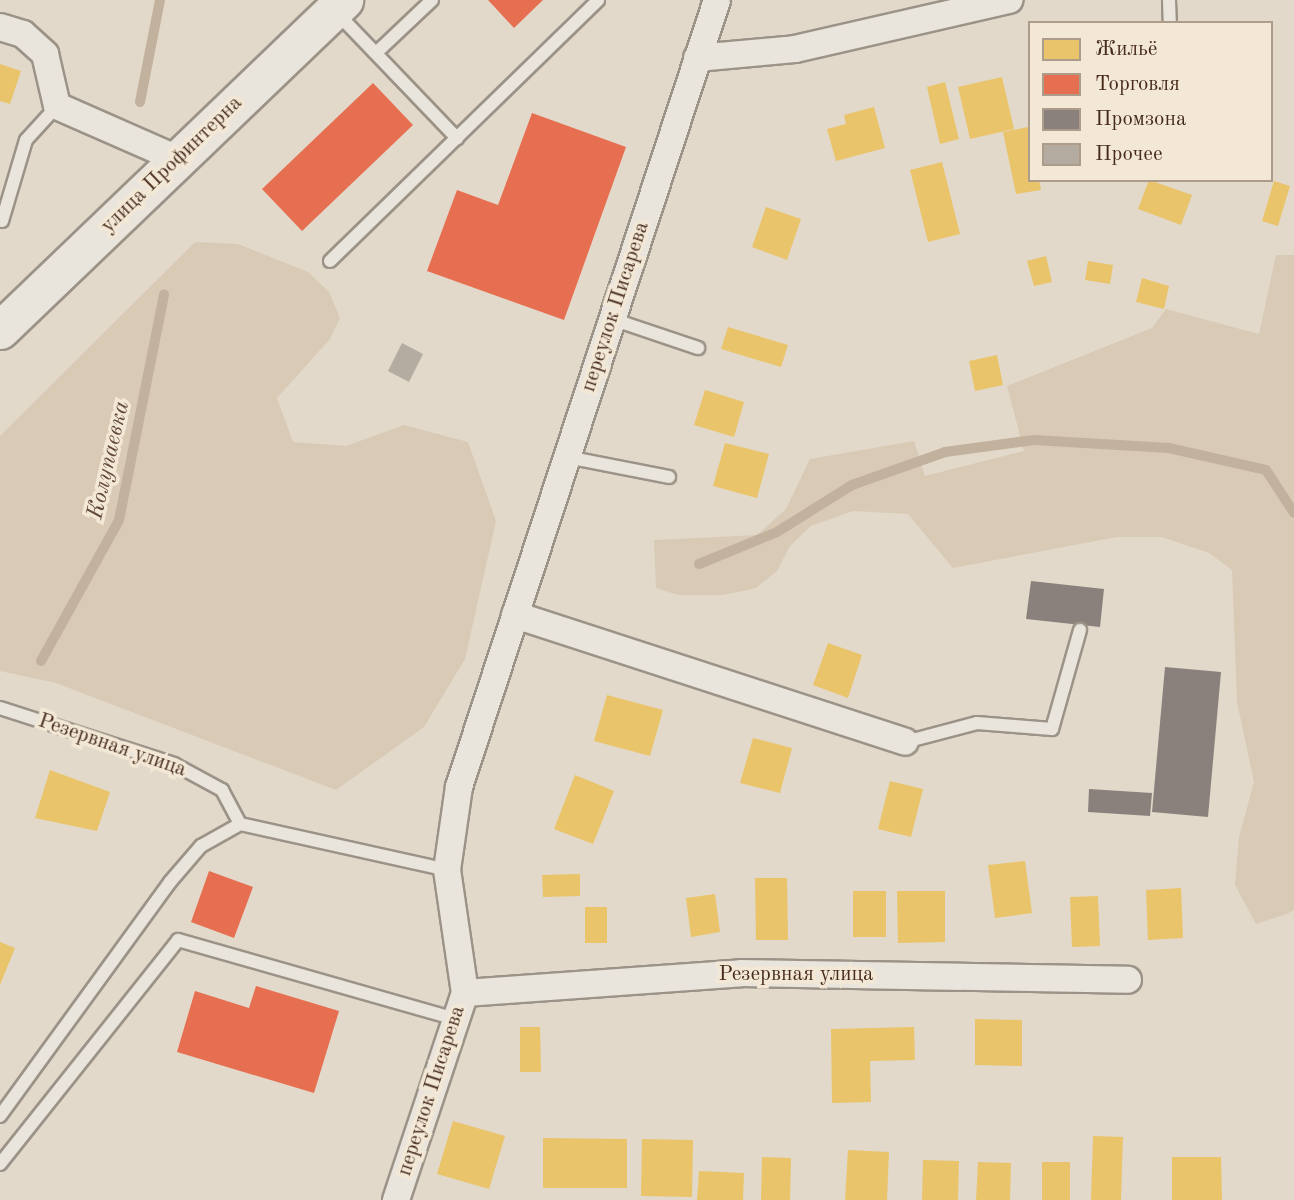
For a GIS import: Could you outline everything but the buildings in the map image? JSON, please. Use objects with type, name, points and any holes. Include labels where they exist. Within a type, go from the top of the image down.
[{"type":"main road","name":"улица Профинтерна","points":[[0,330],[339,5]]},
{"type":"street","name":"переулок Писарева","points":[[396,1200],[465,993],[447,870],[459,787],[717,0]]},
{"type":"street","points":[[697,58],[795,49],[1009,0]]},
{"type":"street","points":[[12,31],[45,54],[57,106],[178,159]]},
{"type":"street","points":[[515,615],[905,742]]},
{"type":"street","name":"Резервная улица","points":[[465,993],[741,973],[1128,980]]},
{"type":"lane","points":[[376,53],[432,0]]},
{"type":"lane","points":[[330,261],[598,0]]},
{"type":"lane","points":[[1169,0],[1170,21]]},
{"type":"lane","points":[[339,5],[376,53],[457,138]]},
{"type":"lane","points":[[2,221],[26,139],[57,106]]},
{"type":"lane","points":[[612,319],[698,348]]},
{"type":"lane","points":[[567,457],[669,477]]},
{"type":"lane","points":[[905,742],[976,723],[1052,729],[1080,630]]},
{"type":"lane","name":"Резервная улица","points":[[0,708],[174,764],[222,790],[240,824]]},
{"type":"lane","points":[[0,1116],[170,882],[201,846],[240,824],[447,870]]},
{"type":"lane","points":[[0,1164],[178,940],[456,1019]]},
{"type":"shaded area","points":[[195,242],[238,244],[308,272],[329,292],[340,318],[330,339],[277,398],[293,442],[346,446],[404,425],[468,442],[496,521],[465,659],[424,727],[336,790],[56,683],[0,671],[0,436]]},
{"type":"shaded area","points":[[1276,255],[1294,255],[1294,910],[1287,914],[1256,924],[1235,885],[1239,837],[1254,782],[1237,702],[1232,570],[1209,553],[1162,537],[1117,537],[953,568],[908,514],[853,511],[811,526],[790,546],[777,571],[756,588],[724,595],[678,595],[656,588],[654,540],[757,535],[786,509],[810,459],[914,441],[925,476],[1024,451],[1007,386],[1152,328],[1166,309],[1259,334]]},
{"type":"waterway","name":"Колупаевка","points":[[140,102],[160,0]]},
{"type":"waterway","name":"Колупаевка","points":[[41,661],[119,520],[164,294]]},
{"type":"waterway","points":[[699,564],[777,532],[852,485],[945,452],[1034,440],[1169,448],[1266,470],[1294,513]]}]
